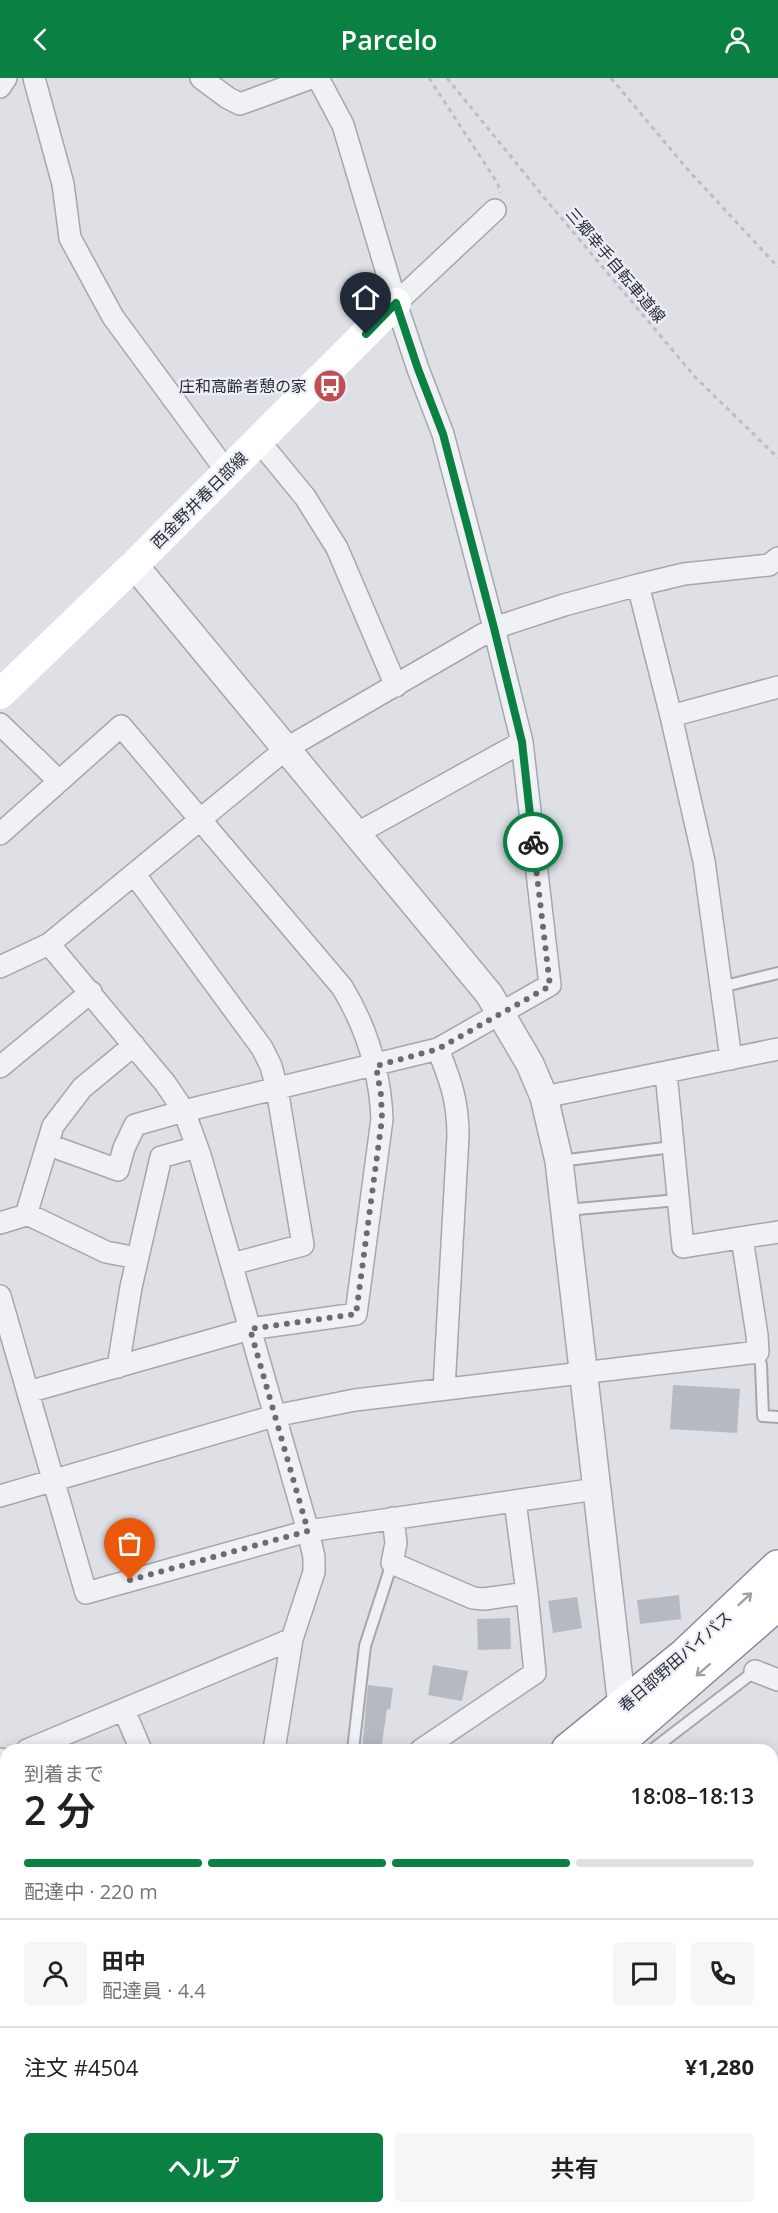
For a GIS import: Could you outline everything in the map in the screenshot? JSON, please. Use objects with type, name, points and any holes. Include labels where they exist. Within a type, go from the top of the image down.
[{"type":"highway","name":"春日部野田バイパス","points":[[627,1739],[685,1655],[778,1567]]},
{"type":"highway","name":"春日部野田バイパス","points":[[600,1744],[627,1739],[778,1603]]},
{"type":"main road","name":"西金野井春日部線","points":[[0,694],[134,565],[396,303]]},
{"type":"street","points":[[0,87],[6,78]]},
{"type":"street","points":[[34,78],[63,184],[70,238],[113,317],[227,472]]},
{"type":"street","points":[[201,78],[240,104],[311,78]]},
{"type":"street","points":[[49,1145],[118,1170],[124,1148],[135,1125],[438,1049],[550,986],[522,742],[494,628],[443,434],[396,303],[343,125],[318,78]]},
{"type":"street","points":[[396,303],[495,210]]},
{"type":"street","points":[[259,441],[305,497],[337,548],[396,686]]},
{"type":"street","points":[[0,967],[50,944],[198,819],[287,748],[494,628],[564,604],[638,585],[684,574],[769,565],[778,558]]},
{"type":"street","points":[[134,565],[489,994],[530,1064],[544,1097],[559,1161],[566,1210],[596,1489],[627,1739]]},
{"type":"street","points":[[638,585],[704,861],[731,1059]]},
{"type":"street","points":[[671,716],[778,687]]},
{"type":"street","points":[[0,724],[59,781]]},
{"type":"street","points":[[0,834],[121,726],[342,987],[357,1011],[366,1033],[376,1066],[381,1095],[382,1119],[356,1314],[250,1329],[28,1392]]},
{"type":"street","points":[[356,834],[522,742]]},
{"type":"street","points":[[135,874],[262,1048],[271,1066],[277,1089],[303,1245],[232,1264]]},
{"type":"street","points":[[50,944],[165,1083],[184,1111],[232,1264],[308,1531],[314,1557],[314,1572],[292,1639],[274,1744]]},
{"type":"street","points":[[0,1067],[91,992]]},
{"type":"street","points":[[27,1214],[53,1126],[82,1088],[134,1045]]},
{"type":"street","points":[[438,1049],[453,1086],[458,1112],[444,1389]]},
{"type":"street","points":[[544,1097],[778,1049]]},
{"type":"street","points":[[666,1073],[682,1247],[778,1232]]},
{"type":"street","points":[[118,1367],[137,1258],[161,1157],[197,1147]]},
{"type":"street","points":[[0,1223],[27,1214],[106,1252],[137,1258]]},
{"type":"street","points":[[0,1496],[274,1416],[355,1400],[758,1352],[742,1238]]},
{"type":"street","points":[[0,1296],[86,1593],[308,1531],[596,1489]]},
{"type":"street","points":[[431,1744],[535,1673],[514,1501]]},
{"type":"street","points":[[393,1518],[396,1543],[392,1563],[473,1598],[484,1599],[527,1593]]},
{"type":"street","points":[[42,1744],[292,1639]]},
{"type":"street","points":[[755,1671],[778,1680]]},
{"type":"street","points":[[124,1710],[138,1744]]},
{"type":"lane","points":[[721,987],[778,973]]},
{"type":"lane","points":[[559,1161],[672,1147]]},
{"type":"lane","points":[[566,1210],[678,1200]]},
{"type":"lane","points":[[758,1352],[761,1365],[763,1416],[778,1417]]},
{"type":"lane","points":[[354,1744],[365,1646],[392,1563]]},
{"type":"lane","points":[[627,1739],[755,1671]]},
{"type":"path","points":[[429,78],[498,184],[502,199],[495,210]]},
{"type":"path","name":"三郷幸手自転車道線","points":[[447,78],[696,378],[778,458]]},
{"type":"path","points":[[611,78],[689,171],[778,267]]},
{"type":"building","points":[[673,1385],[740,1389],[737,1433],[670,1429]]},
{"type":"building","points":[[679,1595],[681,1619],[640,1624],[637,1600]]},
{"type":"building","points":[[577,1597],[582,1628],[553,1633],[548,1601]]},
{"type":"building","points":[[510,1618],[511,1649],[478,1650],[477,1619]]},
{"type":"building","points":[[433,1665],[468,1671],[462,1701],[428,1695]]},
{"type":"building","points":[[368,1685],[393,1688],[382,1744],[363,1744]]},
{"type":"way so far","points":[[130,1580],[308,1531],[250,1329],[356,1314],[382,1119],[376,1066],[447,1045],[550,986],[533,842]]},
{"type":"place","name":"庄和高齢者憩の家","points":[[330,386]]},
{"type":"route","points":[[366,334],[396,303],[443,434],[494,628],[522,742],[533,842]]}]
